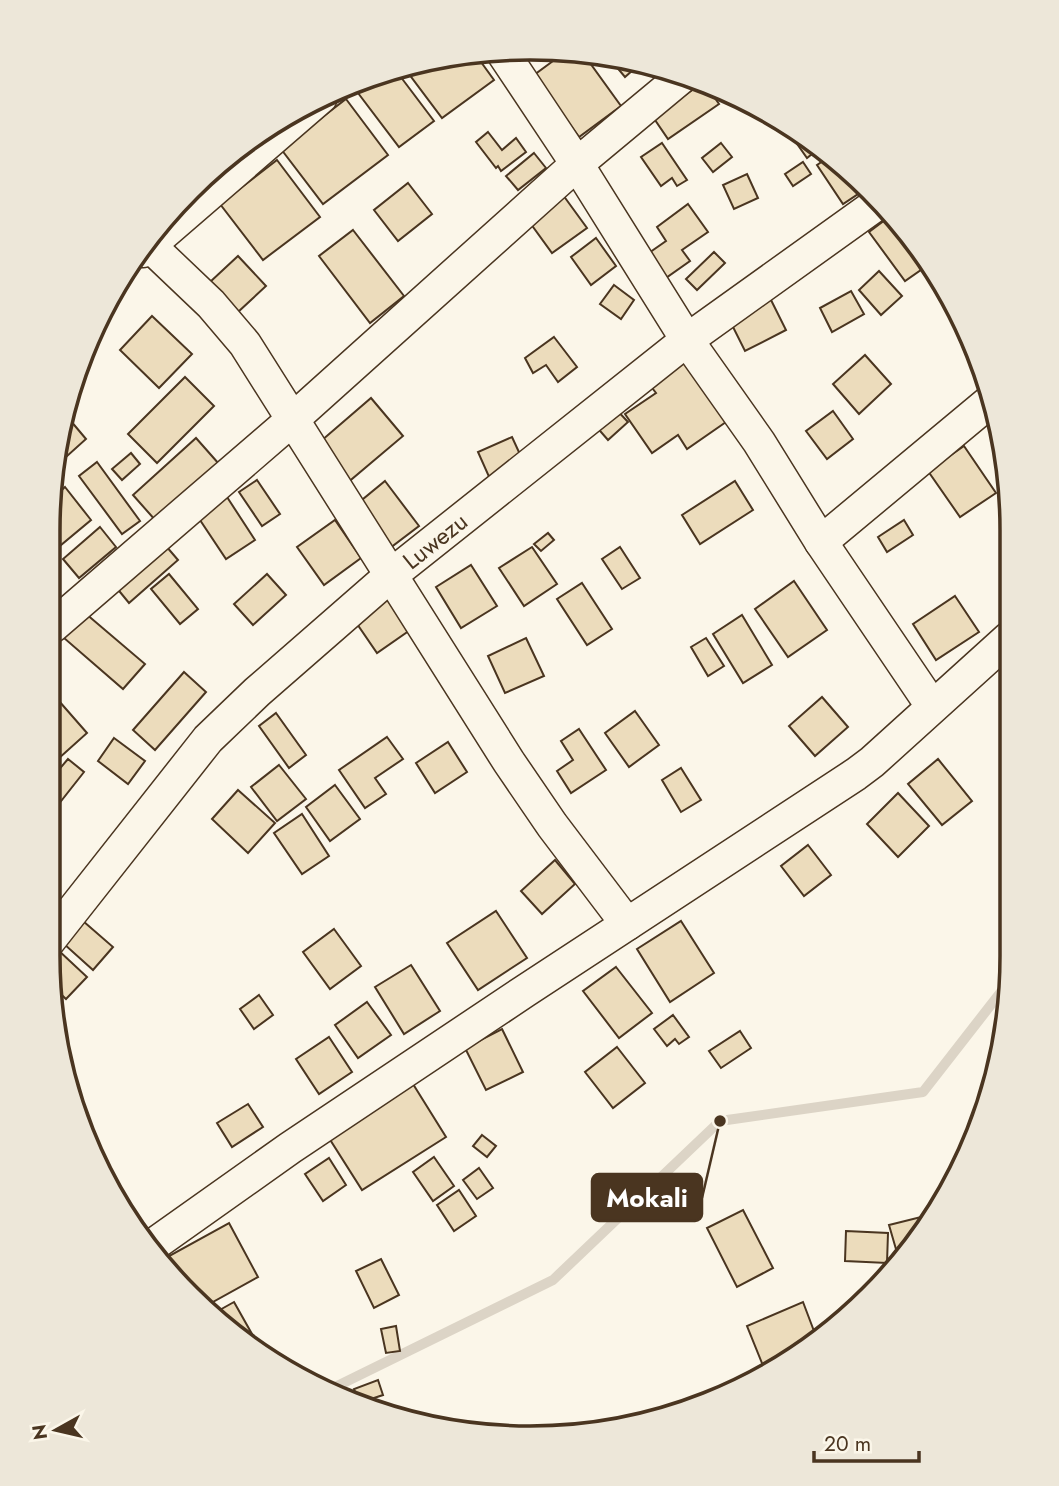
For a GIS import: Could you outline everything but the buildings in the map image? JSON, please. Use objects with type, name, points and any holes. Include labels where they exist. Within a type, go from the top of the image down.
[{"type":"street","points":[[508,61],[577,164],[687,340],[760,442],[821,542],[932,706]]},
{"type":"street","points":[[60,620],[292,421],[577,164],[675,82]]},
{"type":"street","points":[[173,224],[283,130]]},
{"type":"street","name":"Luwezu","points":[[60,926],[208,739],[248,700],[390,576],[687,340],[872,208]]},
{"type":"street","points":[[152,250],[211,304],[245,344],[390,576],[552,825],[627,924]]},
{"type":"street","points":[[821,542],[983,407]]},
{"type":"street","points":[[157,1243],[302,1141],[856,774],[1000,646]]},
{"type":"waterway","points":[[338,1386],[553,1280],[720,1121],[923,1092],[997,997]]},
{"type":"place","name":"Mokali","points":[[720,1121]]}]
